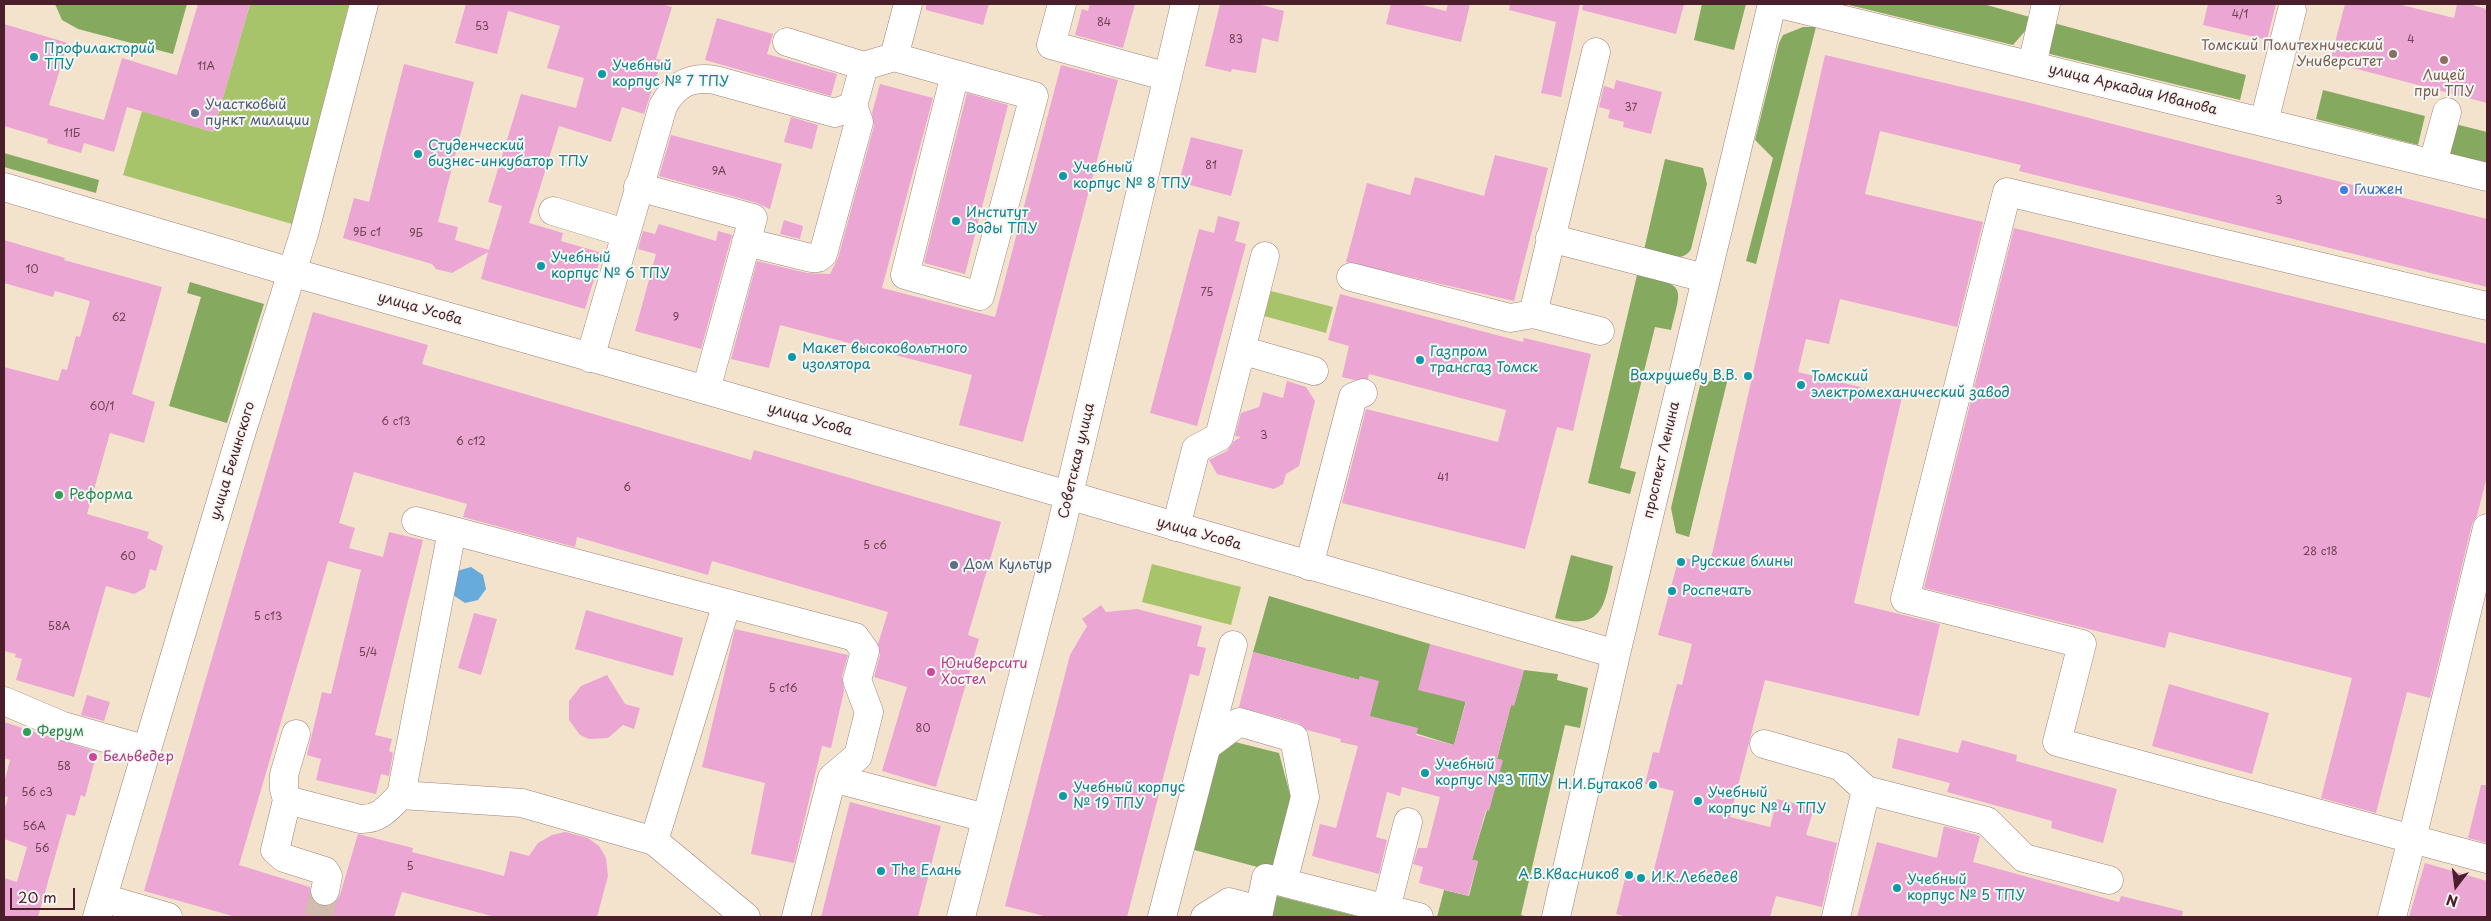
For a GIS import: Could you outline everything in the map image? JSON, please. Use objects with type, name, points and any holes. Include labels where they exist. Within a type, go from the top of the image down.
[{"type":"main road","name":"улица Белинского","points":[[100,907],[304,234],[364,4]]},
{"type":"main road","points":[[894,57],[908,4]]},
{"type":"main road","points":[[1062,4],[1051,45],[1168,77]]},
{"type":"main road","name":"Советская улица","points":[[961,917],[1069,496],[1186,4]]},
{"type":"main road","name":"проспект Ленина","points":[[1557,917],[1616,654],[1772,4]]},
{"type":"main road","name":"улица Аркадия Иванова","points":[[1779,4],[2487,177]]},
{"type":"main road","points":[[2032,65],[2046,4]]},
{"type":"main road","points":[[2264,122],[2292,10]]},
{"type":"main road","points":[[787,42],[864,66],[894,57],[1034,96],[980,296],[905,275],[955,74]]},
{"type":"main road","points":[[1533,314],[1596,52]]},
{"type":"main road","points":[[746,242],[811,258],[818,258],[823,254],[859,122],[853,106],[864,66]]},
{"type":"main road","points":[[590,358],[663,106],[674,90],[690,80],[702,78],[835,113],[853,106]]},
{"type":"main road","points":[[2433,164],[2447,112]]},
{"type":"main road","name":"улица Усова","points":[[4,187],[291,272],[706,390],[1616,654]]},
{"type":"main road","points":[[638,187],[753,218],[706,390]]},
{"type":"main road","points":[[2487,306],[2007,192],[1905,598],[2082,644],[2057,742],[2487,859]]},
{"type":"main road","points":[[553,211],[625,233]]},
{"type":"main road","points":[[1550,238],[1705,278]]},
{"type":"main road","points":[[1176,527],[1196,449],[1219,437],[1266,256]]},
{"type":"main road","points":[[1350,277],[1510,318],[1533,314],[1600,331]]},
{"type":"main road","points":[[1241,350],[1314,371]]},
{"type":"main road","points":[[1309,566],[1353,397],[1363,392]]},
{"type":"main road","points":[[416,521],[855,637],[865,651],[857,680],[869,712],[858,756],[832,778],[796,917]]},
{"type":"main road","points":[[2392,917],[2487,528]]},
{"type":"main road","points":[[287,800],[360,819],[370,819],[380,816],[402,795],[452,531]]},
{"type":"main road","points":[[654,842],[727,603]]},
{"type":"main road","points":[[1162,917],[1233,645]]},
{"type":"main road","points":[[4,701],[63,726],[147,750]]},
{"type":"main road","points":[[1207,746],[1239,722],[1294,738],[1305,797],[1283,882]]},
{"type":"main road","points":[[296,734],[284,776],[284,789],[287,800],[275,850],[284,858],[325,871],[328,876],[325,891]]},
{"type":"main road","points":[[1764,744],[1840,766],[1866,790],[1987,821],[2024,858],[2108,880]]},
{"type":"main road","points":[[832,778],[986,818]]},
{"type":"main road","points":[[1836,917],[1866,790]]},
{"type":"main road","points":[[402,795],[522,803],[654,842],[746,917]]},
{"type":"main road","points":[[1386,909],[1408,822]]},
{"type":"main road","points":[[1205,917],[1229,902],[1258,914],[1266,878],[1418,917]]},
{"type":"main road","points":[[100,907],[168,917]]},
{"type":"green space","points":[[55,4],[187,4],[173,54],[78,29],[62,20]]},
{"type":"green space","points":[[250,4],[349,4],[292,224],[123,175],[142,111],[213,132]]},
{"type":"green space","points":[[1702,4],[1746,4],[1734,50],[1694,40]]},
{"type":"green space","points":[[1845,4],[1983,4],[2030,17],[2026,30],[2013,45]]},
{"type":"green space","points":[[2050,22],[2246,75],[2240,100],[2050,54],[2045,40]]},
{"type":"green space","points":[[1803,27],[1816,27],[1756,264],[1746,261],[1773,158],[1755,140],[1779,43],[1783,35]]},
{"type":"green space","points":[[2323,90],[2425,116],[2418,145],[2316,119]]},
{"type":"green space","points":[[2455,124],[2487,132],[2487,163],[2448,153]]},
{"type":"green space","points":[[4,153],[99,180],[96,193],[4,167]]},
{"type":"green space","points":[[1665,159],[1703,168],[1707,184],[1691,249],[1687,254],[1676,257],[1644,250]]},
{"type":"green space","points":[[1637,275],[1672,285],[1678,295],[1678,303],[1671,330],[1655,327],[1620,468],[1636,472],[1630,494],[1588,483]]},
{"type":"green space","points":[[190,282],[264,304],[227,423],[169,406],[201,297],[187,293]]},
{"type":"green space","points":[[1271,291],[1333,307],[1326,333],[1264,316]]},
{"type":"green space","points":[[1729,374],[1689,537],[1676,533],[1671,508],[1700,385]]},
{"type":"green space","points":[[1571,555],[1613,566],[1604,603],[1593,618],[1583,621],[1555,618]]},
{"type":"green space","points":[[1152,564],[1241,587],[1231,625],[1142,602]]},
{"type":"green space","points":[[1269,596],[1430,644],[1468,693],[1454,745],[1369,719],[1360,676],[1359,680],[1253,652]]},
{"type":"green space","points":[[1524,670],[1558,674],[1557,680],[1588,688],[1580,728],[1565,725],[1521,915],[1528,917],[1437,917],[1444,890],[1469,896],[1478,861],[1472,860],[1502,760],[1497,759],[1511,705],[1514,705]]},
{"type":"green space","points":[[1227,740],[1279,753],[1291,798],[1272,871],[1187,848],[1213,750]]},
{"type":"green space","points":[[1277,896],[1360,917],[1272,917]]},
{"type":"water","points":[[471,567],[483,575],[486,589],[478,600],[465,603],[453,595],[457,571]]},
{"type":"building","points":[[198,4],[250,4],[213,132],[127,107],[114,152],[84,143],[81,153],[47,143],[48,139],[4,126],[4,24],[68,43],[49,105],[104,120],[122,58],[177,75]]},
{"type":"building","points":[[466,4],[661,4],[672,7],[656,59],[662,60],[644,114],[622,107],[611,142],[559,126],[529,223],[563,233],[561,241],[602,253],[585,309],[481,279],[488,252],[452,273],[436,269],[432,264],[343,238],[354,198],[369,202],[404,64],[474,82],[438,222],[458,227],[455,240],[489,250],[502,206],[488,202],[521,94],[576,108],[584,78],[547,68],[560,26],[508,11],[497,54],[455,43]]},
{"type":"building","points":[[926,4],[989,4],[983,25],[926,10]]},
{"type":"building","points":[[1090,4],[1135,4],[1123,48],[1075,35],[1082,9],[1088,11]]},
{"type":"building","points":[[1220,4],[1258,4],[1284,11],[1278,42],[1262,38],[1256,73],[1232,69],[1231,72],[1205,66]]},
{"type":"building","points":[[1391,4],[1418,4],[1446,11],[1448,4],[1470,4],[1461,42],[1386,24]]},
{"type":"building","points":[[1510,4],[1580,4],[1561,97],[1541,93],[1556,22],[1509,10]]},
{"type":"building","points":[[1583,4],[1684,4],[1676,34],[1582,10]]},
{"type":"building","points":[[2208,4],[2276,4],[2267,40],[2203,25]]},
{"type":"building","points":[[2345,4],[2398,4],[2454,18],[2457,4],[2469,4],[2487,9],[2487,103],[2330,62]]},
{"type":"building","points":[[717,18],[773,34],[767,54],[837,74],[831,96],[705,60]]},
{"type":"building","points":[[1825,55],[2026,102],[2487,219],[2487,287],[2019,171],[2021,165],[1880,131],[1865,194],[1983,222],[1957,327],[1840,299],[1829,344],[1806,339],[1798,372],[1902,397],[1854,603],[1940,624],[1919,716],[1765,680],[1730,817],[1770,827],[1777,799],[1814,808],[1806,835],[1837,843],[1822,907],[1776,896],[1770,917],[1628,917],[1616,914],[1626,875],[1651,881],[1674,791],[1645,784],[1653,752],[1659,753],[1677,684],[1682,685],[1692,644],[1658,635],[1679,557],[1710,563]]},
{"type":"building","name":"Учебный корпус № 8 ТПУ","points":[[1061,65],[1118,80],[1023,442],[959,425],[972,375],[780,325],[769,368],[731,359],[757,261],[807,273],[830,274],[838,258],[874,126],[872,113],[880,84],[933,98],[882,288],[995,317]]},
{"type":"building","points":[[1616,80],[1662,92],[1651,134],[1623,127],[1624,122],[1608,118],[1610,110],[1599,107],[1604,86],[1614,89]]},
{"type":"building","points":[[967,93],[1008,105],[965,274],[924,263]]},
{"type":"building","points":[[791,117],[818,125],[812,149],[784,142]]},
{"type":"building","points":[[671,135],[782,164],[770,209],[757,203],[659,176]]},
{"type":"building","points":[[1191,137],[1243,150],[1231,196],[1179,182]]},
{"type":"building","points":[[1495,155],[1548,168],[1514,301],[1346,262],[1367,183],[1410,195],[1415,177],[1484,196]]},
{"type":"building","points":[[1218,216],[1240,222],[1235,241],[1246,244],[1197,426],[1150,413],[1199,229],[1214,233]]},
{"type":"building","points":[[784,220],[803,226],[800,239],[780,234]]},
{"type":"building","points":[[659,224],[716,241],[718,231],[732,235],[701,349],[635,331],[656,254],[638,249],[643,231],[655,234]]},
{"type":"building","points":[[2014,228],[2487,344],[2487,476],[2477,516],[2472,524],[2430,698],[2407,692],[2376,813],[2321,798],[2352,678],[2169,632],[2165,648],[1924,588]]},
{"type":"building","points":[[4,240],[65,258],[64,260],[162,287],[132,394],[155,402],[144,443],[110,433],[87,514],[149,532],[147,538],[163,546],[156,571],[150,569],[145,588],[134,594],[106,586],[74,697],[16,680],[22,659],[15,657],[16,654],[4,651],[4,367],[58,381],[62,369],[67,370],[76,336],[80,337],[90,301],[55,291],[53,297],[4,283]]},
{"type":"building","points":[[1340,294],[1523,342],[1524,338],[1591,354],[1573,431],[1557,427],[1525,549],[1342,503],[1366,409],[1498,442],[1506,410],[1369,374],[1368,379],[1354,380],[1342,377],[1349,346],[1328,340]]},
{"type":"building","points":[[313,312],[428,345],[422,364],[751,460],[754,450],[1001,522],[968,635],[979,639],[936,787],[882,771],[907,687],[874,677],[880,655],[878,644],[888,612],[712,561],[708,575],[577,537],[575,547],[463,517],[467,504],[354,472],[339,523],[355,528],[349,548],[383,557],[389,532],[423,540],[375,735],[392,739],[389,751],[393,753],[389,776],[381,774],[376,794],[316,780],[321,759],[307,755],[322,692],[331,694],[361,570],[328,561],[239,865],[310,887],[310,896],[314,902],[321,906],[330,906],[336,902],[340,895],[358,834],[413,848],[412,852],[504,876],[510,851],[529,856],[538,843],[552,835],[565,832],[588,838],[599,846],[606,858],[608,876],[597,917],[495,917],[402,892],[394,917],[236,917],[144,891]]},
{"type":"building","points":[[1287,381],[1306,387],[1315,401],[1299,466],[1286,474],[1283,484],[1274,489],[1217,474],[1209,460],[1227,451],[1234,441],[1241,437],[1235,436],[1241,413],[1259,407],[1263,392],[1283,398]]},
{"type":"building","points":[[1101,605],[1106,612],[1137,609],[1202,626],[1197,646],[1206,648],[1199,676],[1190,674],[1127,917],[1048,917],[1005,906],[1070,655],[1087,626],[1082,619]]},
{"type":"building","points":[[586,610],[683,638],[673,676],[575,649]]},
{"type":"building","points":[[474,613],[497,619],[481,675],[458,668]]},
{"type":"building","points":[[735,629],[848,655],[842,676],[844,691],[831,748],[822,746],[794,863],[751,854],[765,783],[702,767]]},
{"type":"building","name":"Учебный корпус №3 ТПУ","points":[[1430,644],[1524,670],[1514,706],[1511,705],[1497,759],[1503,760],[1489,811],[1486,810],[1472,860],[1478,861],[1468,896],[1419,883],[1423,867],[1413,864],[1418,848],[1427,848],[1440,797],[1402,787],[1400,796],[1387,792],[1376,837],[1387,840],[1379,874],[1312,856],[1320,824],[1336,828],[1358,746],[1340,742],[1341,739],[1307,730],[1298,723],[1239,707],[1253,652],[1359,680],[1360,676],[1379,681],[1370,716],[1418,728],[1416,735],[1454,745],[1466,702],[1418,690]]},
{"type":"building","points":[[607,675],[625,704],[640,708],[634,729],[623,725],[608,738],[589,739],[580,735],[569,720],[569,701],[581,686]]},
{"type":"building","points":[[2169,684],[2269,713],[2252,774],[2152,746]]},
{"type":"building","points":[[87,695],[110,702],[104,721],[81,715]]},
{"type":"building","points":[[4,722],[97,752],[85,797],[81,795],[75,816],[67,814],[38,917],[4,917],[4,878],[17,882],[27,847],[4,839],[4,811],[8,797],[4,796],[4,783],[10,760],[4,758]]},
{"type":"building","points":[[1898,738],[1958,753],[1962,740],[2017,755],[2016,761],[2117,789],[2103,843],[2051,828],[2052,821],[1947,792],[1950,783],[1892,768]]},
{"type":"building","points":[[2481,785],[2487,785],[2487,843],[2468,838]]},
{"type":"building","name":"The Елань","points":[[850,802],[941,826],[918,917],[821,917]]},
{"type":"building","points":[[1944,826],[1980,836],[1973,862],[2119,902],[2121,896],[2183,911],[2182,917],[1857,917],[1877,842],[1937,858]]},
{"type":"building","points":[[2425,863],[2487,881],[2487,917],[2409,917]]},
{"type":"tunnel","points":[[318,917],[325,891]]},
{"type":"place","name":"Томский Политехнический Университет","points":[[2393,54]]},
{"type":"place","name":"Профилакторий ТПУ","points":[[34,57]]},
{"type":"place","name":"Лицей при ТПУ","points":[[2444,60]]},
{"type":"place","name":"Учебный корпус № 7 ТПУ","points":[[602,74]]},
{"type":"place","name":"Участковый пункт милиции","points":[[195,113]]},
{"type":"place","name":"Студенческий бизнес-инкубатор ТПУ","points":[[418,154]]},
{"type":"place","name":"Учебный корпус № 8 ТПУ","points":[[1063,176]]},
{"type":"place","name":"Глижен","points":[[2344,190]]},
{"type":"place","name":"Институт Воды ТПУ","points":[[956,221]]},
{"type":"place","name":"Учебный корпус № 6 ТПУ","points":[[541,266]]},
{"type":"place","name":"Макет высоковольтного изолятора","points":[[792,357]]},
{"type":"place","name":"Газпром трансгаз Томск","points":[[1420,360]]},
{"type":"place","name":"Вахрушеву В.В.","points":[[1748,376]]},
{"type":"place","name":"Томский электромеханический завод","points":[[1801,385]]},
{"type":"place","name":"Реформа","points":[[59,495]]},
{"type":"place","name":"Русские блины","points":[[1681,562]]},
{"type":"place","name":"Дом Культур","points":[[954,565]]},
{"type":"place","name":"Роспечать","points":[[1672,591]]},
{"type":"place","name":"Юниверсити Хостел","points":[[931,672]]},
{"type":"place","name":"Ферум","points":[[27,732]]},
{"type":"place","name":"Бельведер","points":[[93,757]]},
{"type":"place","name":"Учебный корпус №3 ТПУ","points":[[1425,773]]},
{"type":"place","name":"Н.И.Бутаков","points":[[1653,785]]},
{"type":"place","name":"Учебный корпус № 19 ТПУ","points":[[1063,796]]},
{"type":"place","name":"Учебный корпус № 4 ТПУ","points":[[1698,801]]},
{"type":"place","name":"The Елань","points":[[881,871]]},
{"type":"place","name":"А.В.Квасников","points":[[1629,875]]},
{"type":"place","name":"И.К.Лебедев","points":[[1641,878]]},
{"type":"place","name":"Учебный корпус № 5 ТПУ","points":[[1897,888]]}]
